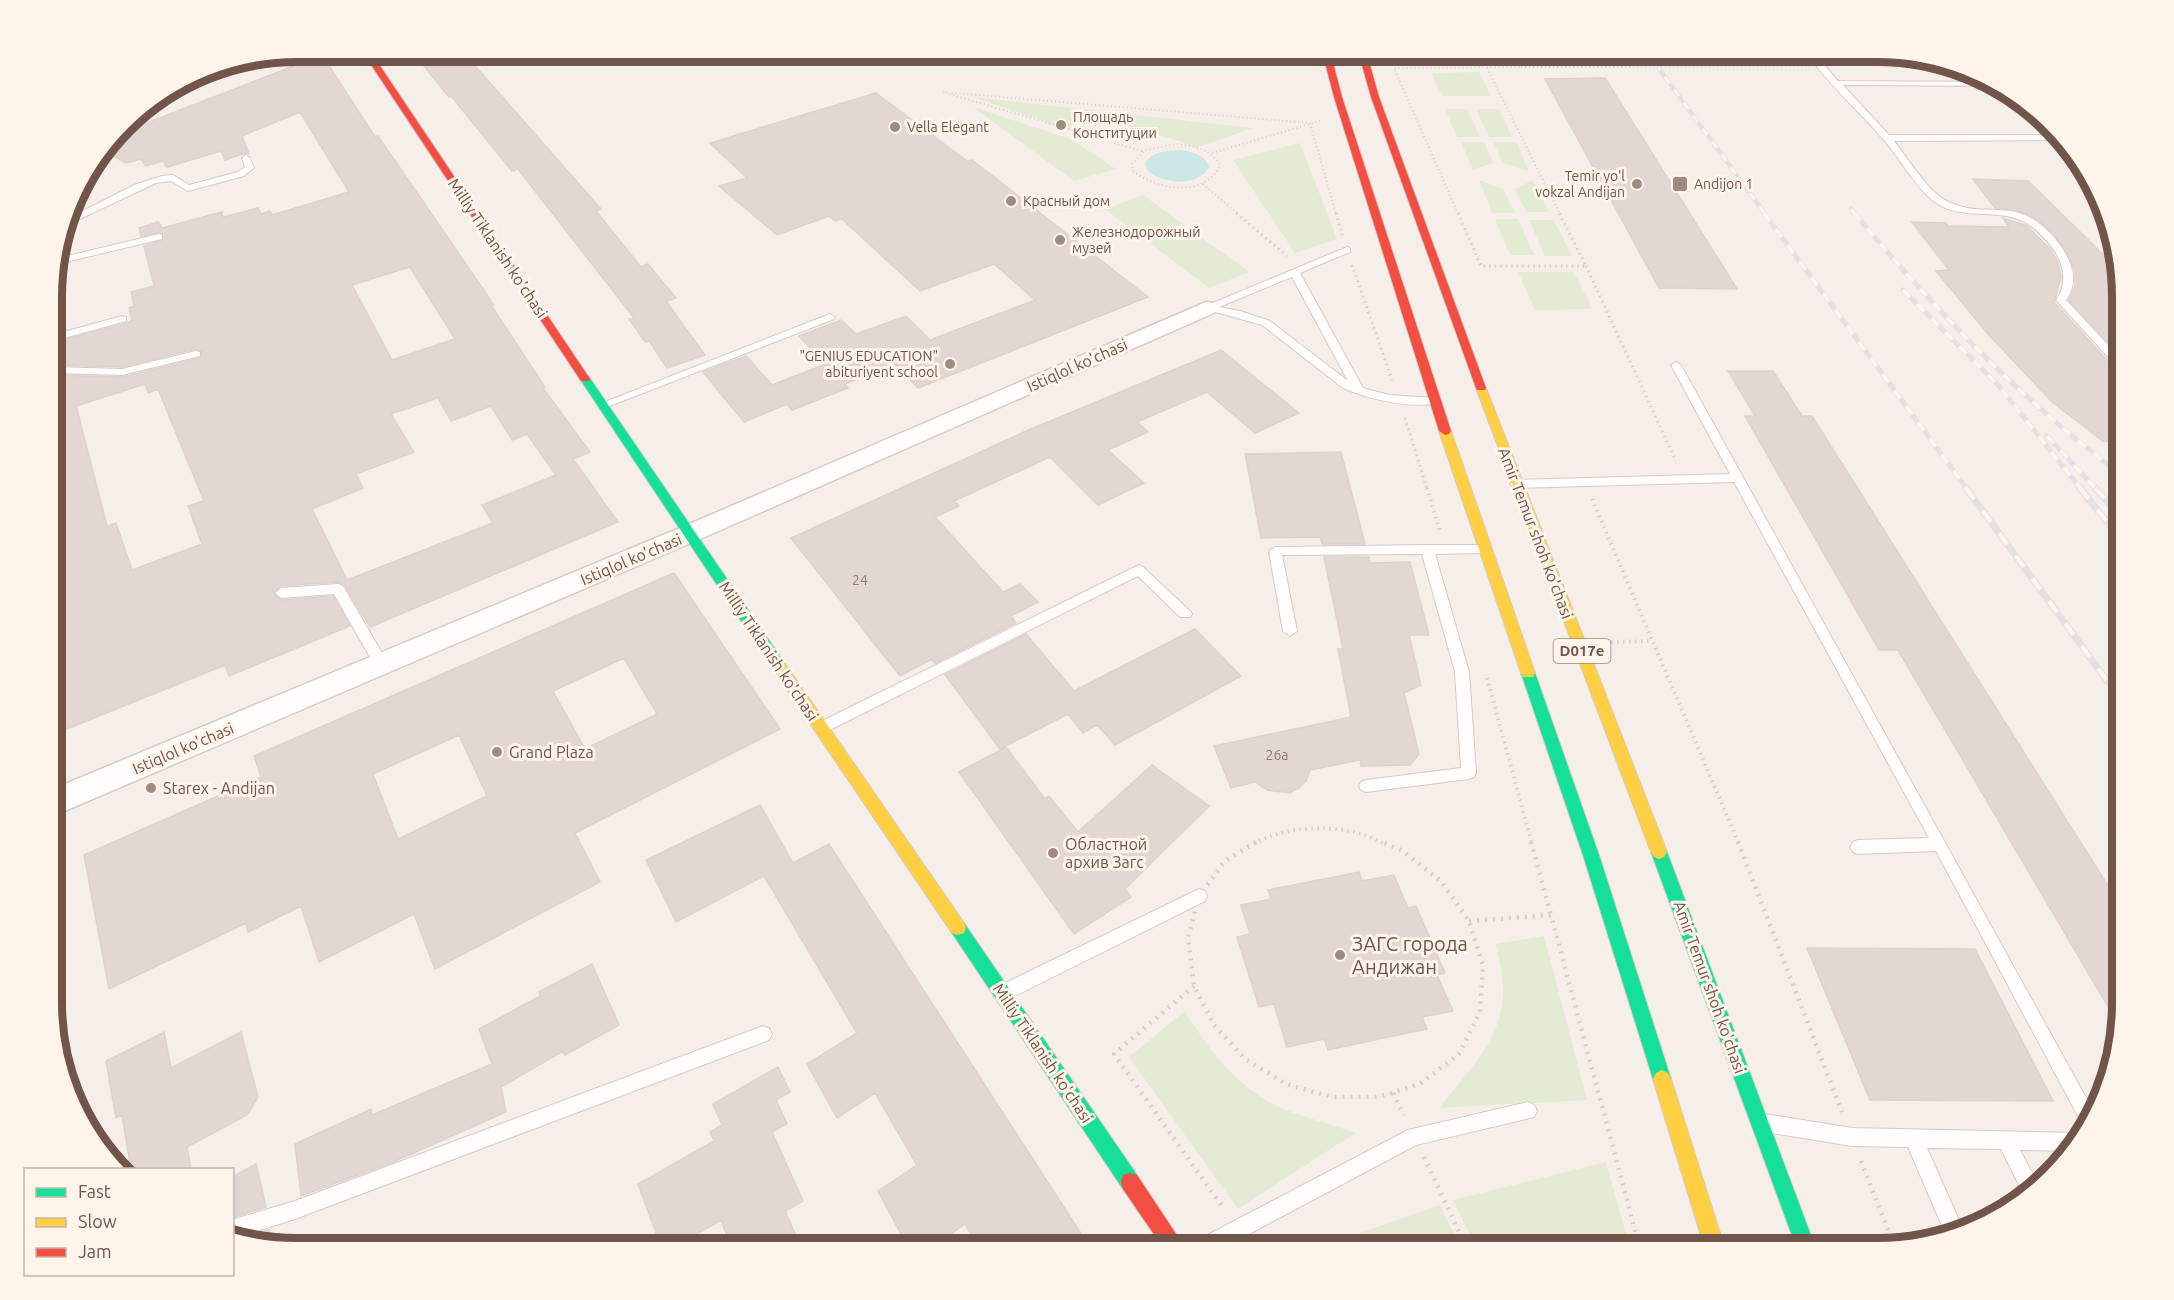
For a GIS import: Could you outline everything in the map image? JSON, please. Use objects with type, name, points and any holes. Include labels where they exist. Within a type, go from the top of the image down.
[{"type":"main road","name":"Milliy Tiklanish ko'chasi","points":[[373,62],[689,534],[1168,1238]]},
{"type":"main road","points":[[1329,62],[1434,401],[1591,855],[1712,1238]]},
{"type":"main road","name":"Amir Temur shoh ko'chasi","points":[[1365,62],[1516,484],[1656,843],[1803,1238]]},
{"type":"main road","points":[[1338,97],[1376,97]]},
{"type":"street","name":"Istiqlol ko'chasi","points":[[62,799],[689,534],[1206,308]]},
{"type":"lane","points":[[1817,62],[1887,138],[1942,204],[1953,208],[2025,218],[2036,224],[2058,248],[2065,260],[2070,281],[2069,290],[2061,300],[2112,355]]},
{"type":"lane","points":[[1837,83],[1977,84]]},
{"type":"lane","points":[[1887,138],[2051,138]]},
{"type":"lane","points":[[75,218],[125,192],[163,178],[172,178],[188,188],[241,174],[250,168],[246,158]]},
{"type":"lane","points":[[66,259],[159,237]]},
{"type":"lane","points":[[1206,308],[1347,250]]},
{"type":"lane","points":[[1294,272],[1359,392]]},
{"type":"lane","points":[[1206,308],[1236,313],[1266,323],[1347,386],[1359,392],[1399,400],[1434,401]]},
{"type":"lane","points":[[603,405],[830,317]]},
{"type":"lane","points":[[62,336],[122,319]]},
{"type":"lane","points":[[62,370],[122,372],[196,354]]},
{"type":"lane","points":[[1676,365],[2085,1113]]},
{"type":"lane","points":[[1516,484],[1738,478]]},
{"type":"lane","points":[[1366,786],[1468,773],[1462,672],[1427,549]]},
{"type":"lane","points":[[1290,631],[1275,551],[1485,549]]},
{"type":"lane","points":[[821,728],[1139,570],[1185,614]]},
{"type":"lane","points":[[281,593],[338,589],[381,664]]},
{"type":"lane","points":[[1858,847],[1940,844]]},
{"type":"lane","points":[[1002,994],[1199,896]]},
{"type":"lane","points":[[234,1229],[295,1210],[763,1035]]},
{"type":"lane","points":[[1222,1238],[1414,1136],[1528,1110]]},
{"type":"lane","points":[[1760,1122],[1852,1137],[2067,1142]]},
{"type":"lane","points":[[1913,1138],[1952,1226]]},
{"type":"lane","points":[[2006,1139],[2028,1183]]},
{"type":"path","points":[[1586,266],[1481,266],[1394,68],[1820,66]]},
{"type":"path","points":[[1487,68],[1586,266],[1684,479]]},
{"type":"path","points":[[1142,152],[943,92],[1310,123]]},
{"type":"path","points":[[1211,154],[1310,123]]},
{"type":"path","points":[[1310,123],[1342,235]]},
{"type":"path","points":[[1177,144],[1196,147],[1211,154],[1220,166],[1213,179],[1203,184],[1176,188],[1149,183],[1133,171],[1132,164],[1135,157],[1142,152],[1163,145],[1177,144]]},
{"type":"path","points":[[1203,184],[1288,256]]},
{"type":"path","points":[[1585,482],[1740,847],[1891,1238]]},
{"type":"path","points":[[1307,828],[1355,832],[1401,850],[1441,881],[1469,921],[1483,966],[1480,1012],[1459,1054],[1420,1084],[1378,1097],[1332,1097],[1286,1084],[1245,1059],[1214,1024],[1194,986],[1188,938],[1199,896],[1225,861],[1263,838],[1307,828]]},
{"type":"path","points":[[1469,921],[1551,915],[1637,1238]]},
{"type":"path","points":[[1194,986],[1114,1054],[1239,1229]]},
{"type":"path","points":[[1393,1093],[1462,1238]]},
{"type":"green space","points":[[1479,72],[1491,96],[1442,96],[1431,73]]},
{"type":"green space","points":[[973,97],[1253,128],[1196,148],[1152,133],[1107,124],[1076,120],[1072,131]]},
{"type":"green space","points":[[973,107],[1071,139],[1116,169],[1074,181]]},
{"type":"green space","points":[[1445,109],[1467,109],[1480,137],[1457,137]]},
{"type":"green space","points":[[1476,109],[1499,109],[1512,137],[1489,137]]},
{"type":"green space","points":[[1461,142],[1484,142],[1493,163],[1473,170]]},
{"type":"green space","points":[[1493,142],[1516,142],[1529,171],[1503,163]]},
{"type":"green space","points":[[1300,143],[1337,239],[1295,253],[1233,160]]},
{"type":"green space","points":[[1479,180],[1503,189],[1515,213],[1492,213]]},
{"type":"green space","points":[[1533,180],[1549,212],[1526,212],[1515,189]]},
{"type":"green space","points":[[1143,195],[1249,272],[1209,288],[1105,209]]},
{"type":"green space","points":[[1495,219],[1518,219],[1534,255],[1510,255]]},
{"type":"green space","points":[[1529,220],[1554,220],[1572,256],[1545,256]]},
{"type":"green space","points":[[1518,272],[1574,272],[1593,309],[1535,310]]},
{"type":"green space","points":[[1544,936],[1587,1100],[1439,1108],[1483,1052],[1500,1015],[1503,995],[1495,944]]},
{"type":"green space","points":[[1185,1011],[1203,1039],[1224,1065],[1262,1098],[1277,1106],[1355,1133],[1238,1209],[1129,1057]]},
{"type":"green space","points":[[1606,1162],[1627,1238],[1472,1238],[1453,1200]]},
{"type":"green space","points":[[1440,1205],[1456,1238],[1346,1238]]},
{"type":"water","points":[[1180,150],[1204,159],[1209,167],[1204,174],[1179,182],[1153,175],[1147,170],[1145,163],[1152,156],[1160,152]]},
{"type":"building","points":[[304,62],[327,62],[375,137],[378,136],[494,305],[491,305],[545,387],[543,388],[590,452],[573,459],[618,522],[370,627],[344,584],[338,582],[281,586],[273,593],[281,600],[333,596],[350,626],[229,676],[225,665],[62,731],[62,375],[123,377],[201,358],[202,352],[195,349],[122,367],[62,365],[62,340],[132,320],[129,308],[134,306],[131,292],[154,286],[144,246],[164,239],[164,234],[160,232],[141,236],[139,228],[158,222],[162,228],[222,212],[223,217],[258,208],[261,214],[270,211],[272,215],[349,192],[300,112],[242,136],[249,154],[225,160],[221,151],[167,167],[163,161],[146,166],[141,159],[126,163],[109,155],[131,129]],"holes":[[[410,267],[455,339],[392,360],[352,285]],[[145,384],[148,393],[158,389],[204,501],[188,506],[202,544],[132,570],[116,523],[107,526],[76,406]],[[438,398],[451,421],[491,406],[512,440],[527,434],[556,475],[482,505],[493,523],[347,580],[312,509],[363,488],[356,474],[414,452],[391,414]]]},
{"type":"building","points":[[472,62],[601,209],[596,211],[641,267],[648,264],[676,298],[666,301],[705,355],[667,368],[649,341],[645,342],[629,319],[634,318],[518,169],[512,171],[423,65]]},
{"type":"building","name":"Temir yo'l vokzal Andijan","points":[[1605,78],[1737,289],[1659,288],[1545,79]]},
{"type":"building","points":[[876,93],[967,161],[972,160],[1148,297],[918,388],[895,364],[845,384],[848,388],[792,410],[787,404],[744,422],[703,372],[746,356],[772,385],[826,364],[799,336],[841,320],[856,334],[906,316],[930,340],[1035,300],[994,264],[920,291],[842,219],[835,221],[829,216],[777,235],[719,186],[747,178],[710,143]]},
{"type":"building","points":[[1973,179],[2028,181],[2109,261],[2112,282],[2112,346],[2069,300],[2075,286],[2075,271],[2067,253],[2055,236],[2039,220],[2026,213],[1995,208]]},
{"type":"building","points":[[2003,218],[2027,226],[2050,249],[2058,262],[2061,277],[2054,302],[2112,366],[2112,440],[2104,442],[2052,402],[1987,333],[1936,271],[1949,270],[1912,222],[1946,223],[1948,226],[2009,227]]},
{"type":"building","points":[[1221,350],[1299,413],[1255,433],[1207,392],[1137,422],[1148,432],[1108,450],[1144,483],[1098,505],[1050,457],[954,501],[959,506],[935,517],[1003,592],[1020,584],[1038,602],[1011,616],[1016,623],[935,663],[932,659],[900,676],[791,538],[1024,432]]},
{"type":"building","points":[[1728,371],[1773,371],[1802,416],[1812,416],[2112,892],[2112,1013],[1898,650],[1879,650],[1745,416],[1755,416]]},
{"type":"building","points":[[1341,452],[1365,544],[1322,544],[1320,537],[1261,538],[1245,454]]},
{"type":"building","points":[[1324,557],[1369,557],[1370,563],[1410,562],[1429,635],[1409,635],[1421,685],[1404,693],[1419,754],[1410,765],[1361,766],[1360,760],[1310,770],[1306,781],[1290,793],[1267,790],[1255,782],[1231,788],[1214,746],[1351,717],[1338,649],[1343,649]]},
{"type":"building","points":[[674,573],[780,729],[575,833],[600,882],[435,969],[414,914],[319,962],[301,906],[248,932],[246,923],[109,989],[84,855],[261,777],[254,756]],"holes":[[[624,658],[657,714],[585,749],[553,691]],[[459,735],[487,796],[398,839],[373,774]]]},
{"type":"building","points":[[1195,629],[1241,676],[1115,745],[1097,725],[1083,733],[1068,714],[1000,749],[945,675],[1026,634],[1074,691]]},
{"type":"building","points":[[1006,747],[1045,799],[1049,796],[1078,832],[1152,765],[1209,806],[1125,889],[1131,897],[1074,934],[959,772]]},
{"type":"building","points":[[760,805],[793,863],[829,844],[1084,1238],[973,1238],[965,1224],[945,1238],[903,1238],[878,1191],[917,1165],[875,1093],[837,1118],[807,1064],[857,1033],[764,876],[676,922],[646,860]]},
{"type":"building","name":"ЗАГС города Андижан","points":[[1359,872],[1362,881],[1394,875],[1408,908],[1416,906],[1445,973],[1437,975],[1453,1011],[1422,1017],[1427,1029],[1328,1050],[1324,1039],[1287,1047],[1274,1004],[1259,1007],[1237,937],[1250,934],[1241,905],[1271,899],[1268,890]]},
{"type":"building","points":[[1807,948],[1975,949],[2053,1101],[1870,1100]]},
{"type":"building","points":[[592,964],[619,1025],[565,1055],[563,1051],[501,1087],[506,1112],[393,1162],[301,1196],[295,1144],[371,1109],[372,1115],[492,1064],[479,1029],[540,996],[539,992]]},
{"type":"building","points":[[164,1032],[171,1068],[241,1032],[258,1097],[247,1115],[187,1147],[191,1168],[131,1168],[122,1115],[116,1118],[106,1061]]},
{"type":"building","points":[[778,1067],[790,1092],[776,1100],[787,1124],[772,1132],[803,1201],[785,1211],[797,1238],[728,1238],[721,1220],[690,1238],[658,1238],[638,1184],[714,1141],[710,1132],[722,1125],[713,1104]]},
{"type":"building","points":[[256,1164],[266,1207],[234,1217],[234,1176]]},
{"type":"building","points":[[269,1230],[271,1237],[266,1236],[255,1234]]},
{"type":"railway","points":[[1654,62],[1765,214]]},
{"type":"railway","points":[[1851,209],[1855,214]]},
{"type":"railway","points":[[1764,213],[1967,489]]},
{"type":"railway","points":[[1854,213],[1980,352],[2048,416],[2112,467]]},
{"type":"railway","points":[[1903,290],[1998,385],[2081,489]]},
{"type":"railway","points":[[2047,436],[2096,489]]},
{"type":"railway","points":[[1966,488],[2112,687]]},
{"type":"railway","points":[[2080,488],[2112,528]]},
{"type":"railway","points":[[2095,488],[2112,506]]},
{"type":"traffic: fast","points":[[585,379],[776,662]]},
{"type":"traffic: fast","points":[[1528,673],[1591,855],[1662,1079]]},
{"type":"traffic: fast","points":[[1659,852],[1803,1238]]},
{"type":"traffic: fast","points":[[958,928],[1130,1182]]},
{"type":"traffic: slow","points":[[1481,388],[1659,852]]},
{"type":"traffic: slow","points":[[1445,431],[1528,673]]},
{"type":"traffic: slow","points":[[776,662],[958,928]]},
{"type":"traffic: slow","points":[[1662,1079],[1712,1238]]},
{"type":"traffic: jam","points":[[373,62],[585,379]]},
{"type":"traffic: jam","points":[[1329,62],[1445,431]]},
{"type":"traffic: jam","points":[[1365,62],[1375,97],[1481,388]]},
{"type":"traffic: jam","points":[[1130,1182],[1168,1238]]},
{"type":"place","name":"Площадь Конституции","points":[[1061,125]]},
{"type":"place","name":"Vella Elegant","points":[[895,127]]},
{"type":"place","name":"Temir yo'l vokzal Andijan","points":[[1637,184]]},
{"type":"place","name":"Andijon 1","points":[[1680,184]]},
{"type":"place","name":"Красный дом","points":[[1011,201]]},
{"type":"place","name":"Железнодорожный музей","points":[[1060,240]]},
{"type":"place","name":"\"GENIUS EDUCATION\" abituriyent school","points":[[950,364]]},
{"type":"place","name":"Grand Plaza","points":[[497,752]]},
{"type":"place","name":"Starex - Andijan","points":[[151,788]]},
{"type":"place","name":"Областной архив Загс","points":[[1053,853]]},
{"type":"place","name":"ЗАГС города Андижан","points":[[1340,955]]}]
